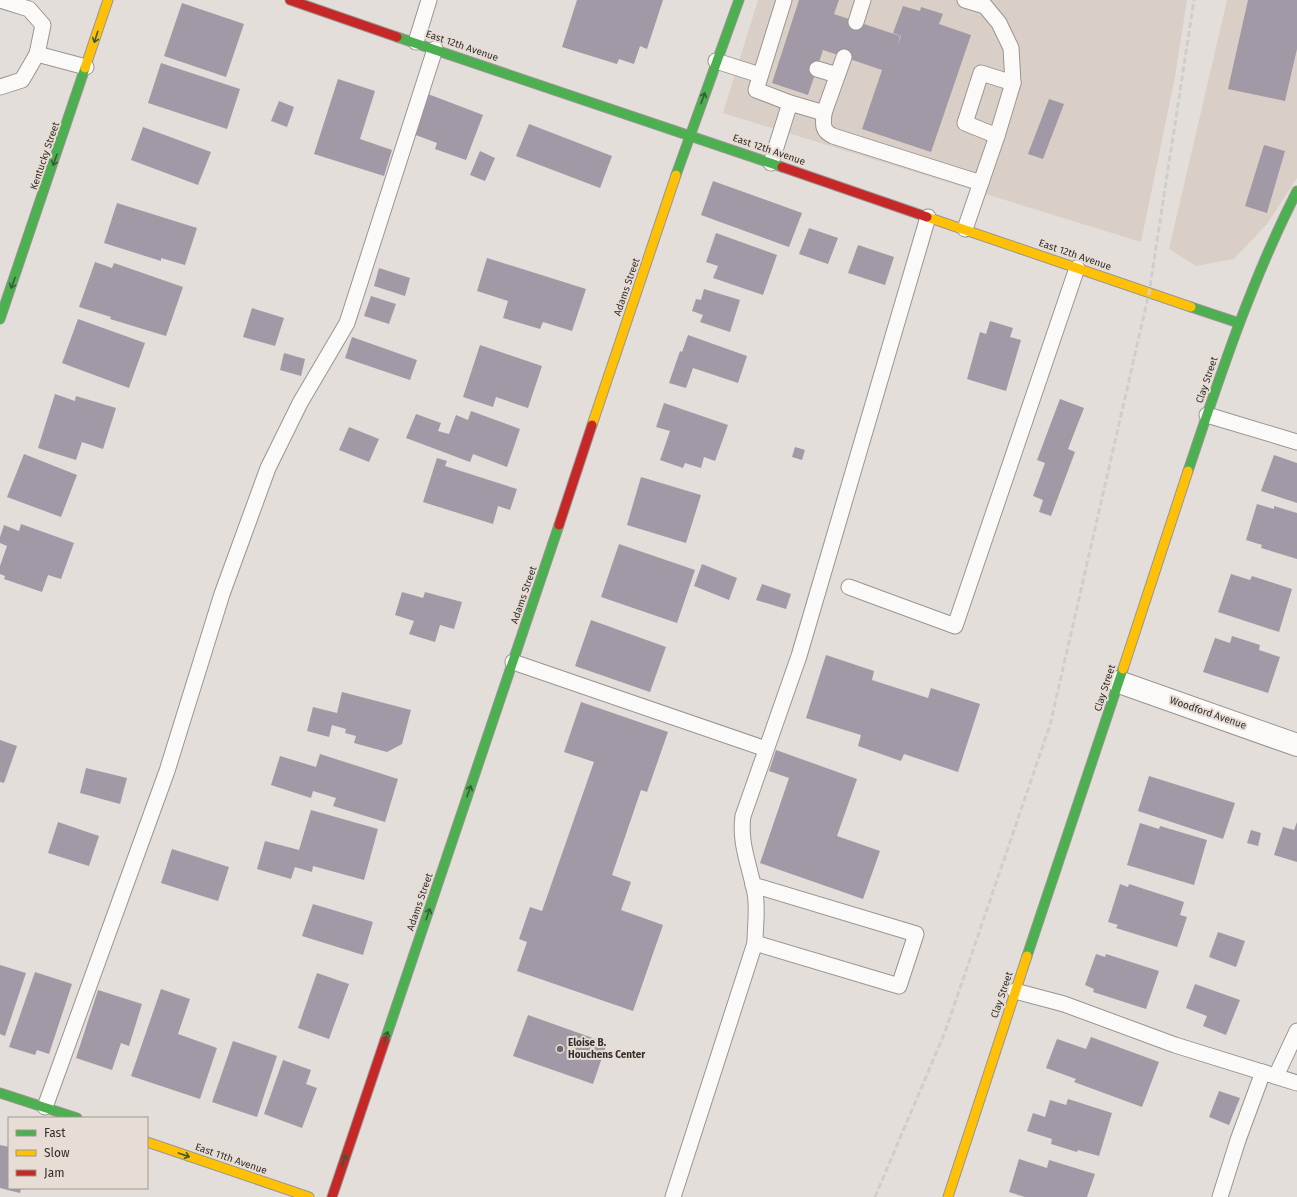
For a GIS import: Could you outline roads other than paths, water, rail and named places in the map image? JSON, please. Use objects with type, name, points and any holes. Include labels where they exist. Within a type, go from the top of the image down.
[{"type":"street","name":"Kentucky Street","points":[[0,318],[108,0]]},
{"type":"street","name":"East 12th Avenue","points":[[290,0],[1239,323]]},
{"type":"street","name":"Adams Street","points":[[332,1197],[690,135],[738,0]]},
{"type":"street","name":"Clay Street","points":[[948,1197],[1207,415],[1239,323],[1273,239],[1297,191]]},
{"type":"street","name":"Woodford Avenue","points":[[1119,682],[1297,744]]},
{"type":"street","points":[[0,1093],[73,1117]]},
{"type":"street","name":"East 11th Avenue","points":[[148,1142],[309,1197]]},
{"type":"lane","points":[[0,0],[29,9],[43,25],[37,54],[22,80],[0,87]]},
{"type":"lane","points":[[416,42],[429,0]]},
{"type":"lane","points":[[784,0],[785,19],[774,55],[760,75],[756,90],[790,103],[824,113]]},
{"type":"lane","points":[[856,22],[863,0]]},
{"type":"lane","points":[[965,0],[985,6],[999,23],[1011,48],[1013,83],[998,136],[965,229]]},
{"type":"lane","points":[[45,1107],[167,771],[222,594],[268,468],[300,404],[347,323],[435,49]]},
{"type":"lane","points":[[37,54],[86,67]]},
{"type":"lane","points":[[844,57],[824,113],[823,128],[826,133],[981,183]]},
{"type":"lane","points":[[716,61],[760,75]]},
{"type":"lane","points":[[817,69],[837,75]]},
{"type":"lane","points":[[998,136],[965,123],[981,73],[1013,83]]},
{"type":"lane","points":[[771,163],[790,103]]},
{"type":"lane","points":[[673,1197],[755,943],[757,909],[743,843],[743,816],[799,656],[820,588],[874,394],[928,217]]},
{"type":"lane","points":[[849,588],[955,626],[1077,268]]},
{"type":"lane","points":[[1207,415],[1297,442]]},
{"type":"lane","points":[[513,662],[766,749]]},
{"type":"lane","points":[[753,885],[916,934],[899,986],[755,943]]},
{"type":"lane","points":[[1015,991],[1064,1004],[1175,1045],[1297,1083]]},
{"type":"lane","points":[[1220,1197],[1238,1140],[1270,1074],[1297,1031]]},
{"type":"railway","points":[[875,1197],[945,1032],[1050,725],[1149,293],[1194,0]]},
{"type":"place","name":"Eloise B. Houchens Center","points":[[560,1049]]}]
